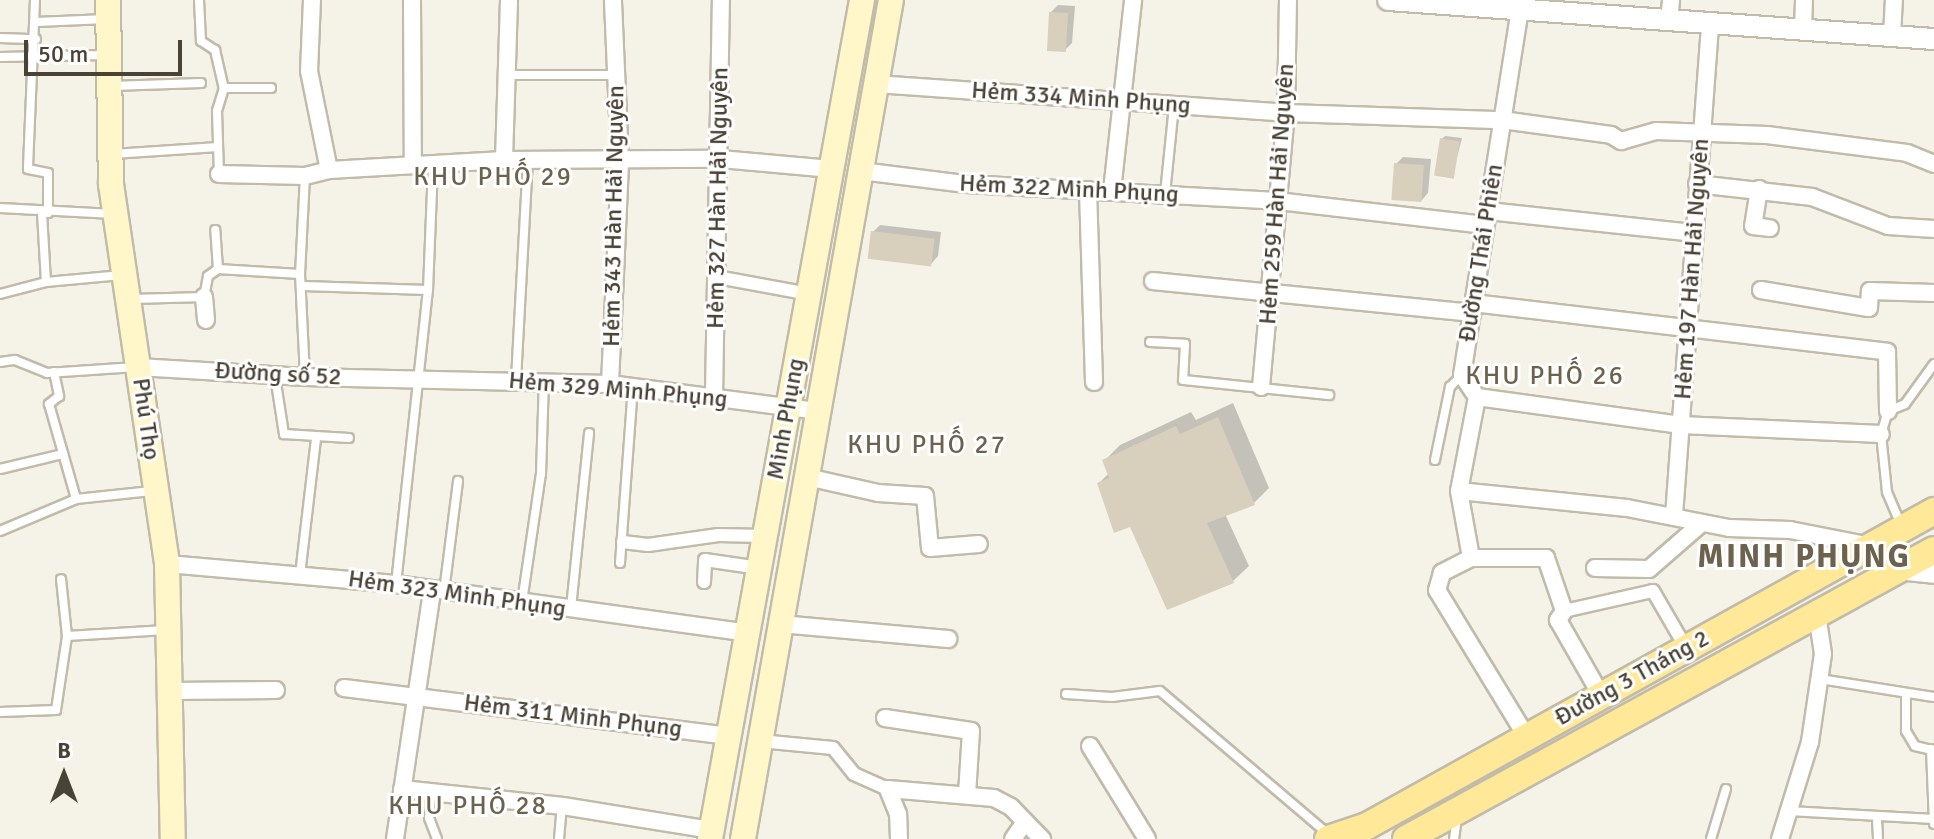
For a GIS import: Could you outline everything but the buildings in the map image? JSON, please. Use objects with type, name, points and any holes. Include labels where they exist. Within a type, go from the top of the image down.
[{"type":"main road","name":"Minh Phụng","points":[[711,835],[862,0]]},
{"type":"main road","name":"Minh Phụng","points":[[743,839],[891,0]]},
{"type":"main road","name":"Phú Thọ","points":[[108,9],[107,55],[111,86],[115,214],[167,564],[173,839]]},
{"type":"main road","name":"Đường 3 Tháng 2","points":[[1345,835],[1934,511]]},
{"type":"main road","name":"Đường 3 Tháng 2","points":[[1406,839],[1934,550]]},
{"type":"street","points":[[312,0],[309,71],[329,170]]},
{"type":"street","points":[[412,0],[413,165]]},
{"type":"street","points":[[504,160],[509,0]]},
{"type":"street","name":"Hẻm 343 Hàn Hải Nguyên","points":[[610,384],[620,162],[613,0]]},
{"type":"street","name":"Hẻm 327 Hàn Hải Nguyên","points":[[714,396],[721,0]]},
{"type":"street","points":[[1112,191],[1133,0]]},
{"type":"street","name":"Hẻm 259 Hàn Hải Nguyên","points":[[1261,387],[1286,113],[1288,0]]},
{"type":"street","points":[[1388,0],[1520,9],[1549,6],[1670,10],[1710,23],[1934,39]]},
{"type":"street","points":[[1803,29],[1804,0]]},
{"type":"street","points":[[1892,36],[1894,0]]},
{"type":"street","name":"Đường Thái Phiên","points":[[1477,397],[1462,375],[1520,9]]},
{"type":"street","name":"Hẻm 197 Hàn Hải Nguyên","points":[[1674,516],[1710,23]]},
{"type":"street","name":"Hẻm 334 Minh Phụng","points":[[876,84],[1286,113],[1502,120],[1611,135],[1621,141],[1656,131],[1767,135],[1907,153],[1934,164]]},
{"type":"street","points":[[219,174],[305,176],[329,170],[504,160],[620,162],[720,159],[832,169]]},
{"type":"street","name":"Hẻm 322 Minh Phụng","points":[[861,171],[1693,233]]},
{"type":"street","points":[[1697,184],[1812,197],[1888,226],[1934,229]]},
{"type":"street","points":[[1759,189],[1753,226],[1770,228]]},
{"type":"street","points":[[1088,190],[1094,382]]},
{"type":"street","points":[[717,277],[809,294]]},
{"type":"street","points":[[1153,281],[1687,326],[1887,352],[1888,411]]},
{"type":"street","points":[[1761,290],[1869,308],[1870,291],[1934,293]]},
{"type":"street","points":[[204,297],[206,320]]},
{"type":"street","name":"Đường số 52","points":[[138,367],[305,377],[417,378]]},
{"type":"street","name":"Hẻm 329 Minh Phụng","points":[[417,378],[610,384],[818,411]]},
{"type":"street","points":[[1471,558],[1459,491],[1477,397],[1681,425],[1881,434]]},
{"type":"street","points":[[807,477],[878,493],[925,496],[930,548],[979,544]]},
{"type":"street","points":[[1459,491],[1674,516],[1702,523],[1790,530],[1871,546]]},
{"type":"street","points":[[1595,568],[1649,569],[1702,523]]},
{"type":"street","points":[[623,542],[648,545],[718,535],[765,536]]},
{"type":"street","points":[[1526,736],[1437,590],[1442,573],[1471,558],[1546,558],[1564,611]]},
{"type":"street","points":[[704,582],[705,560],[759,568]]},
{"type":"street","name":"Hẻm 323 Minh Phụng","points":[[167,564],[396,584],[747,633]]},
{"type":"street","points":[[1898,569],[1934,573]]},
{"type":"street","points":[[1601,695],[1558,620],[1564,611],[1653,591],[1686,648]]},
{"type":"street","points":[[395,839],[416,696],[438,592]]},
{"type":"street","points":[[1780,839],[1810,742],[1823,654],[1817,614]]},
{"type":"street","points":[[780,624],[948,639]]},
{"type":"street","name":"Hẻm 311 Minh Phụng","points":[[344,688],[729,736]]},
{"type":"street","points":[[171,691],[276,690]]},
{"type":"street","points":[[885,718],[971,731],[967,795]]},
{"type":"street","points":[[760,741],[833,748],[854,774],[888,789],[994,798],[1042,839]]},
{"type":"street","points":[[1090,746],[1147,839]]},
{"type":"street","points":[[402,789],[563,806],[711,835]]},
{"type":"street","points":[[888,789],[898,814],[899,839]]},
{"type":"street","points":[[1013,839],[1025,822]]},
{"type":"lane","points":[[35,0],[36,57],[28,169],[48,173],[46,282]]},
{"type":"lane","points":[[199,0],[201,41],[215,50],[224,88],[217,111],[219,174]]},
{"type":"lane","points":[[36,22],[108,9]]},
{"type":"lane","points":[[0,38],[36,39]]},
{"type":"lane","points":[[0,57],[107,55]]},
{"type":"lane","points":[[505,75],[616,75]]},
{"type":"lane","points":[[111,86],[201,83]]},
{"type":"lane","points":[[224,88],[271,88]]},
{"type":"lane","points":[[1165,194],[1174,105]]},
{"type":"lane","points":[[112,154],[218,147]]},
{"type":"lane","points":[[516,380],[528,161]]},
{"type":"lane","points":[[396,584],[428,290],[433,165]]},
{"type":"lane","points":[[305,176],[300,274],[303,286],[305,377]]},
{"type":"lane","points":[[0,208],[45,213],[115,214]]},
{"type":"lane","points":[[215,230],[218,269]]},
{"type":"lane","points":[[127,300],[204,297],[208,276],[218,269],[300,274]]},
{"type":"lane","points":[[0,294],[46,282],[122,275]]},
{"type":"lane","points":[[303,286],[428,290]]},
{"type":"lane","points":[[1150,342],[1185,344],[1183,380],[1329,395]]},
{"type":"lane","points":[[0,362],[15,360],[54,372],[138,367]]},
{"type":"lane","points":[[1903,528],[1887,492],[1881,434],[1888,411],[1905,404],[1928,380],[1934,364]]},
{"type":"lane","points":[[54,372],[59,396],[49,404],[76,499]]},
{"type":"lane","points":[[275,375],[284,434],[316,439],[349,438]]},
{"type":"lane","points":[[1435,460],[1450,387],[1462,375]]},
{"type":"lane","points":[[522,602],[541,474],[545,380]]},
{"type":"lane","points":[[620,563],[633,388]]},
{"type":"lane","points":[[570,609],[589,433]]},
{"type":"lane","points":[[300,575],[316,439]]},
{"type":"lane","points":[[0,469],[63,454]]},
{"type":"lane","points":[[438,592],[458,481]]},
{"type":"lane","points":[[0,531],[76,499],[157,490]]},
{"type":"lane","points":[[0,712],[56,710],[67,636],[61,579]]},
{"type":"lane","points":[[67,636],[170,630]]},
{"type":"lane","points":[[1819,678],[1934,697]]},
{"type":"lane","points":[[1066,694],[1112,697],[1160,691],[1345,835]]},
{"type":"lane","points":[[1788,811],[1934,821],[1932,750],[1915,746],[1906,731],[1906,693]]},
{"type":"lane","points":[[1722,839],[1711,838],[1726,789]]},
{"type":"lane","points":[[431,792],[429,818],[437,839]]},
{"type":"lane","points":[[559,839],[563,806]]},
{"type":"lane","points":[[1454,839],[1459,810]]},
{"type":"lane","points":[[1877,819],[1878,839]]},
{"type":"district","name":"KHU PHỐ 29","points":[[493,178]]},
{"type":"district","name":"KHU PHỐ 26","points":[[1545,377]]},
{"type":"district","name":"KHU PHỐ 27","points":[[927,446]]},
{"type":"district","name":"MINH PHỤNG","points":[[1804,557]]},
{"type":"district","name":"KHU PHỐ 28","points":[[468,807]]}]
